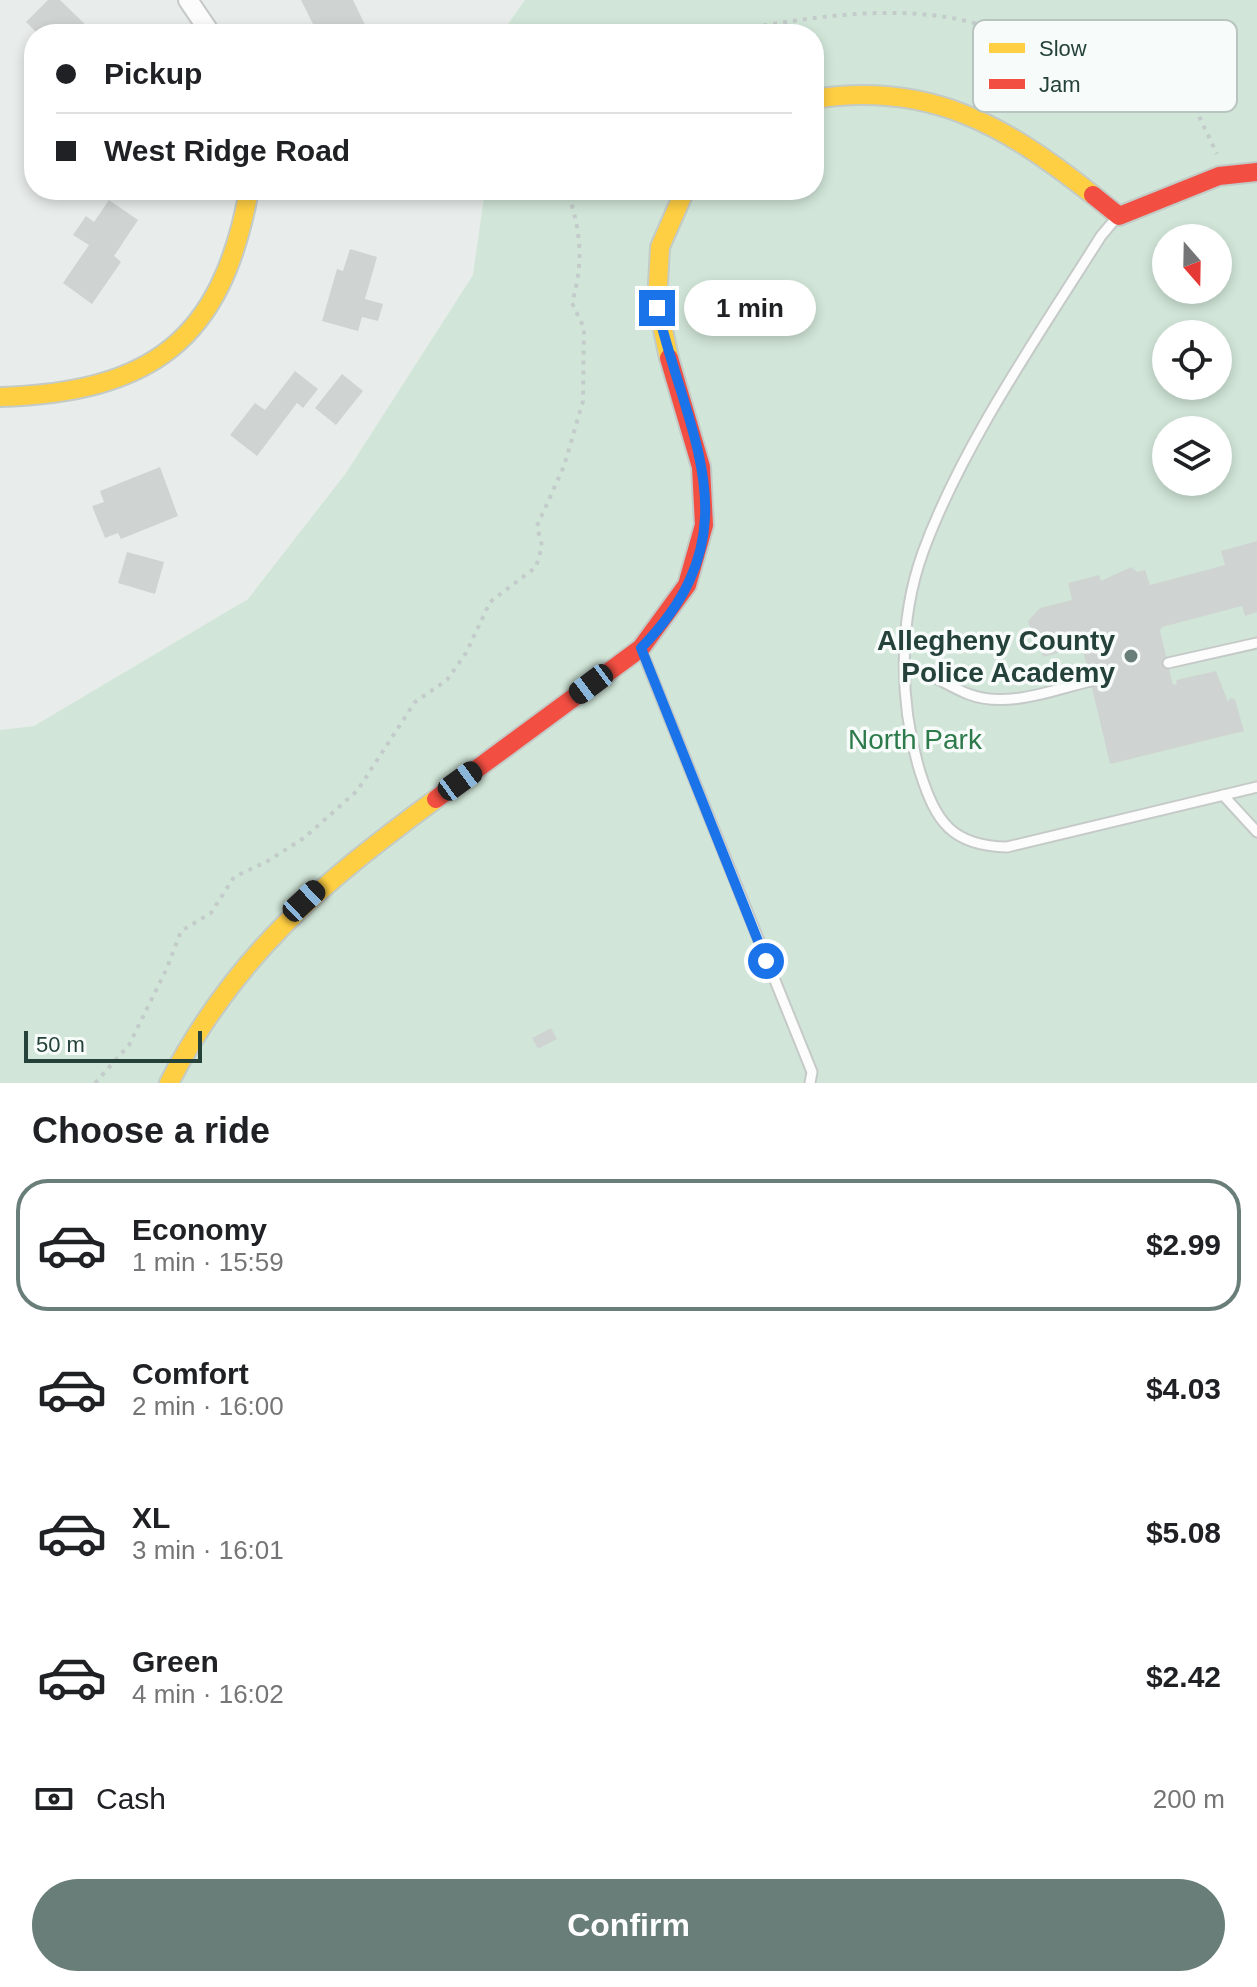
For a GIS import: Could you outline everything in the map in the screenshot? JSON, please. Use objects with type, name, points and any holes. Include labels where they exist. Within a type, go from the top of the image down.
[{"type":"street","points":[[188,0],[204,24]]},
{"type":"street","points":[[824,98],[884,92],[954,108],[1006,134],[1071,177],[1119,216],[1190,185],[1227,175],[1257,172]]},
{"type":"street","points":[[0,397],[33,398],[110,385],[153,363],[180,343],[216,299],[228,275],[245,220],[248,200]]},
{"type":"street","points":[[169,1083],[191,1039],[232,979],[259,945],[310,896],[355,858],[641,648],[677,606],[698,562],[705,536],[701,460],[663,335],[655,283],[665,224],[679,200]]},
{"type":"lane","points":[[1119,216],[1101,236],[1008,384],[935,524],[913,590],[906,666],[909,734],[928,798],[941,821],[956,836],[969,843],[1007,847],[1257,787]]},
{"type":"lane","points":[[1168,663],[1257,643]]},
{"type":"lane","points":[[641,648],[812,1072],[810,1083]]},
{"type":"lane","points":[[906,666],[930,672],[969,694],[988,700],[1011,700],[1091,681]]},
{"type":"lane","points":[[1223,795],[1257,832]]},
{"type":"path","points":[[786,24],[873,12],[918,13],[973,24]]},
{"type":"path","points":[[1197,112],[1227,175]]},
{"type":"path","points":[[95,1083],[129,1045],[167,968],[181,931],[211,913],[234,877],[266,862],[304,838],[357,791],[415,702],[447,680],[466,653],[490,602],[536,567],[542,546],[537,526],[564,466],[583,401],[584,328],[572,303],[580,277],[579,227],[570,200]]},
{"type":"green space","name":"North Park","points":[[525,0],[1257,0],[1257,1083],[0,1083],[0,730],[34,726],[248,599],[346,473],[473,275],[484,200],[824,200],[824,24],[508,24]]},
{"type":"building","points":[[48,0],[60,0],[85,24],[28,24],[26,22]]},
{"type":"building","points":[[301,0],[353,0],[365,24],[313,24]]},
{"type":"building","points":[[109,200],[138,220],[114,256],[121,262],[92,304],[63,283],[89,245],[73,235],[86,216],[94,222]]},
{"type":"building","points":[[350,249],[377,257],[365,299],[383,304],[378,321],[362,317],[358,331],[322,321],[337,269],[343,271]]},
{"type":"building","points":[[295,371],[318,389],[303,408],[297,403],[257,456],[230,435],[255,403],[265,410]]},
{"type":"building","points":[[342,374],[363,391],[336,425],[315,408]]},
{"type":"building","points":[[160,467],[178,516],[121,539],[118,533],[105,538],[92,506],[104,502],[100,491]]},
{"type":"building","points":[[1257,541],[1257,612],[1245,616],[1242,606],[1162,627],[1160,631],[1173,685],[1177,684],[1176,680],[1216,671],[1228,702],[1230,698],[1235,699],[1244,731],[1110,764],[1082,646],[1043,657],[1038,638],[1033,639],[1028,621],[1040,608],[1072,600],[1068,583],[1099,575],[1101,581],[1131,567],[1137,572],[1145,570],[1150,585],[1225,565],[1221,551]]},
{"type":"building","points":[[127,552],[164,562],[155,594],[118,583]]},
{"type":"building","points":[[551,1028],[557,1039],[538,1049],[532,1038]]},
{"type":"traffic: slow","points":[[824,98],[855,95],[894,97],[930,103],[964,114],[1028,148],[1093,195]]},
{"type":"traffic: slow","points":[[0,397],[53,393],[99,384],[138,369],[171,348],[198,321],[220,285],[237,242],[247,200]]},
{"type":"traffic: slow","points":[[669,358],[657,302],[660,247],[681,200]]},
{"type":"traffic: slow","points":[[169,1083],[223,996],[284,924],[355,861],[436,799]]},
{"type":"traffic: jam","points":[[1093,195],[1119,216],[1219,176],[1257,172]]},
{"type":"traffic: jam","points":[[436,799],[641,648],[687,585],[704,525],[701,467],[669,358]]},
{"type":"place","name":"Allegheny County Police Academy","points":[[1131,656]]},
{"type":"route","points":[[657,308],[693,425],[701,460],[706,515],[705,536],[689,584],[677,606],[641,648],[766,961]]}]
